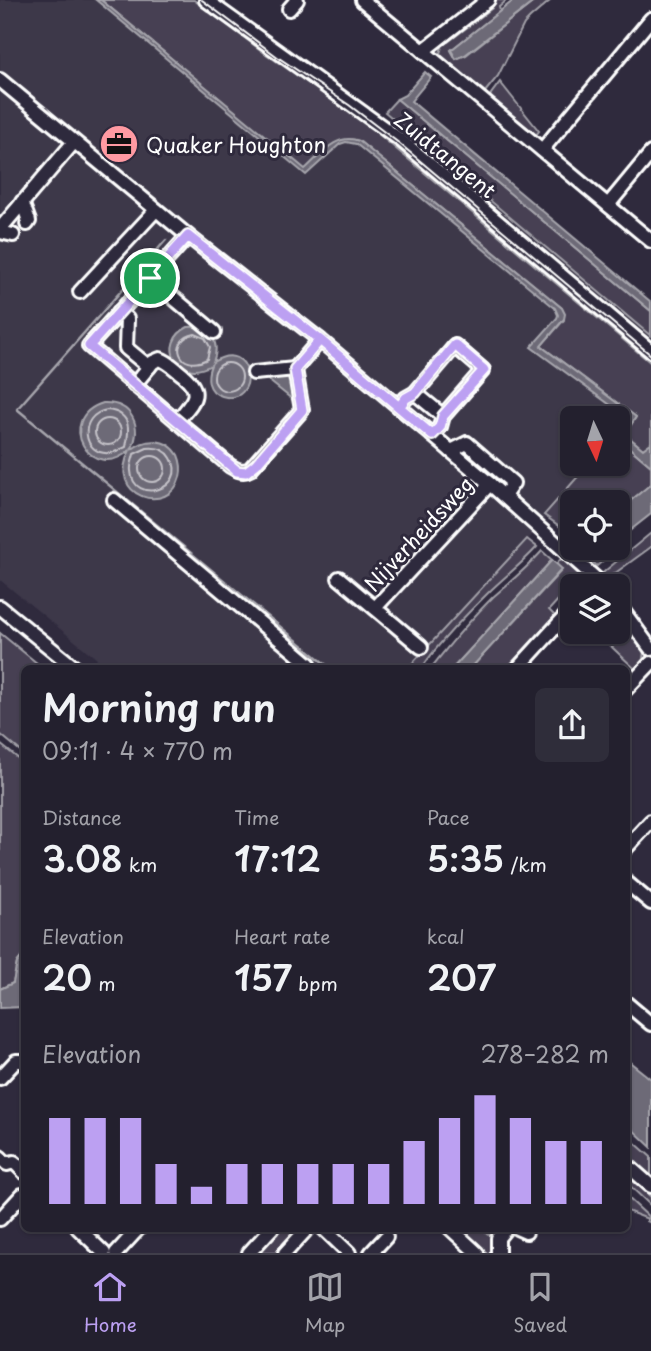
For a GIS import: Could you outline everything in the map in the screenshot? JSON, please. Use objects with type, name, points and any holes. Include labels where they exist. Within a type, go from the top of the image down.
[{"type":"street","name":"Zuidtangent","points":[[206,0],[402,141],[651,351]]},
{"type":"street","points":[[362,0],[651,241]]},
{"type":"street","points":[[423,51],[488,0]]},
{"type":"street","points":[[542,150],[651,19]]},
{"type":"street","points":[[0,80],[188,236],[320,340],[504,496],[588,574]]},
{"type":"street","points":[[4,232],[22,202],[74,142]]},
{"type":"street","points":[[608,205],[651,153]]},
{"type":"street","points":[[22,202],[29,221],[27,224]]},
{"type":"street","points":[[80,292],[156,209]]},
{"type":"street","points":[[188,236],[89,346],[237,471],[246,472],[256,464],[302,410],[295,369]]},
{"type":"street","points":[[150,278],[214,332]]},
{"type":"street","points":[[119,312],[127,319],[126,348],[149,367]]},
{"type":"street","points":[[254,373],[295,369],[320,340]]},
{"type":"street","points":[[399,407],[406,398],[415,393],[455,345],[484,370],[443,416],[440,427],[432,435]]},
{"type":"street","points":[[134,385],[156,360],[163,360],[194,386],[191,403],[177,421]]},
{"type":"street","points":[[415,393],[443,416]]},
{"type":"street","points":[[451,451],[467,443],[513,483],[504,496]]},
{"type":"street","name":"Nijverheidsweg","points":[[375,608],[490,484]]},
{"type":"street","points":[[114,500],[309,664]]},
{"type":"street","name":"Nijverheidsweg","points":[[339,578],[421,647]]},
{"type":"street","points":[[0,607],[71,665]]},
{"type":"street","points":[[630,620],[651,649]]},
{"type":"street","points":[[521,665],[560,622]]},
{"type":"street","points":[[630,685],[651,663]]},
{"type":"street","points":[[630,844],[651,821]]},
{"type":"street","points":[[630,885],[651,903]]},
{"type":"street","points":[[630,1006],[651,1024]]},
{"type":"street","points":[[0,1078],[16,1061],[21,1060]]},
{"type":"street","points":[[0,1157],[7,1164],[13,1162],[21,1169]]},
{"type":"street","points":[[630,1168],[651,1186]]},
{"type":"street","points":[[0,1219],[21,1196]]},
{"type":"street","points":[[82,1232],[104,1253]]},
{"type":"street","points":[[116,1253],[135,1232]]},
{"type":"street","points":[[249,1253],[268,1232]]},
{"type":"street","points":[[285,1253],[304,1232]]},
{"type":"street","points":[[327,1232],[349,1253]]},
{"type":"street","points":[[454,1232],[477,1253]]},
{"type":"street","points":[[498,1232],[498,1253]]},
{"type":"street","points":[[371,1253],[386,1237]]},
{"type":"shaded area","points":[[0,0],[96,0],[333,148],[346,142],[356,144],[555,308],[557,318],[532,347],[613,406],[560,406],[560,476],[582,476],[570,490],[560,490],[560,502],[415,665],[104,665],[0,580]]},
{"type":"shaded area","points":[[101,0],[194,0],[364,122],[651,363],[651,443],[643,449],[630,438],[630,426],[636,417],[630,413],[630,406],[621,406],[541,346],[564,320],[562,308],[359,141],[352,139],[337,143],[305,170]]},
{"type":"shaded area","points":[[495,0],[507,0],[499,7],[500,11],[451,50],[456,59],[466,55],[536,0],[551,0],[524,24],[498,76],[485,92],[440,53],[441,44],[448,42],[492,8],[491,3]]},
{"type":"shaded area","points":[[500,82],[539,131],[536,135],[490,97]]},
{"type":"shaded area","points":[[397,99],[651,311],[651,336],[385,112]]},
{"type":"shaded area","points":[[630,448],[651,466],[651,484],[630,501],[630,490],[566,490],[578,476],[630,476]]},
{"type":"shaded area","points":[[560,497],[560,526],[544,515]]},
{"type":"shaded area","points":[[651,533],[651,547],[614,574],[602,574],[618,560],[630,560],[630,550]]},
{"type":"shaded area","points":[[527,539],[537,547],[462,619],[424,665],[411,665]]},
{"type":"shaded area","points":[[542,551],[552,560],[456,665],[434,665],[485,605]]},
{"type":"shaded area","points":[[560,560],[566,560],[582,574],[560,574],[560,598],[549,610],[555,616],[510,665],[474,665],[562,570],[556,564]]},
{"type":"shaded area","points":[[591,560],[604,560],[597,566]]},
{"type":"shaded area","points":[[630,631],[644,650],[643,659],[635,669],[609,644],[630,644]]},
{"type":"shaded area","points":[[0,633],[39,665],[21,665],[21,752],[0,734]]},
{"type":"shaded area","points":[[0,744],[21,761],[21,958],[17,963],[13,983],[0,989]]},
{"type":"shaded area","points":[[630,1139],[651,1157],[651,1178],[630,1159]]},
{"type":"shaded area","points":[[630,1178],[651,1197],[651,1206],[630,1186]]},
{"type":"shaded area","points":[[630,1200],[651,1219],[651,1223],[648,1219],[630,1212]]},
{"type":"shaded area","points":[[277,1232],[300,1232],[280,1253],[258,1253]]},
{"type":"shaded area","points":[[458,1232],[486,1232],[494,1239],[493,1253],[482,1253]]},
{"type":"water","points":[[96,0],[101,0],[305,169],[336,142],[351,139],[359,141],[562,308],[564,319],[541,346],[621,406],[612,406],[531,347],[557,318],[555,308],[356,144],[340,144],[306,175]]},
{"type":"water","points":[[514,0],[536,0],[465,55],[456,59],[451,50]]},
{"type":"water","points":[[425,72],[431,77],[411,101],[651,302],[651,311],[397,99],[405,95]]},
{"type":"water","points":[[188,327],[202,329],[212,336],[216,348],[213,362],[227,356],[237,358],[244,364],[247,383],[243,392],[234,397],[217,394],[209,384],[211,365],[189,369],[181,366],[175,359],[173,342],[178,334]]},
{"type":"water","points":[[291,375],[293,400],[263,376]]},
{"type":"water","points":[[103,403],[121,407],[132,417],[136,432],[131,450],[143,443],[156,441],[168,445],[178,455],[180,477],[174,489],[164,496],[142,496],[132,490],[126,480],[125,467],[130,450],[115,459],[102,460],[91,454],[83,445],[79,434],[81,422],[88,411]]},
{"type":"water","points":[[630,413],[636,417],[630,426]]},
{"type":"water","points":[[630,438],[643,449],[651,443],[651,466],[630,448]]},
{"type":"water","points":[[651,484],[651,514],[630,531],[630,501]]},
{"type":"water","points":[[552,560],[562,569],[474,665],[456,665]]},
{"type":"water","points":[[21,958],[21,1007],[0,1008],[0,989],[13,983],[17,963]]},
{"type":"water","points":[[630,1062],[651,1079],[651,1147],[630,1127]]},
{"type":"waterway","points":[[166,240],[17,409],[326,665]]},
{"type":"tram line","points":[[202,0],[400,144],[651,355]]},
{"type":"place","name":"Quaker Houghton","points":[[119,144]]},
{"type":"route","points":[[150,278],[89,346],[237,471],[246,472],[256,464],[302,410],[295,369],[320,340],[432,435],[440,427],[443,416],[484,370],[455,345],[415,393],[406,398],[399,407],[320,340],[188,236],[150,278]]}]
